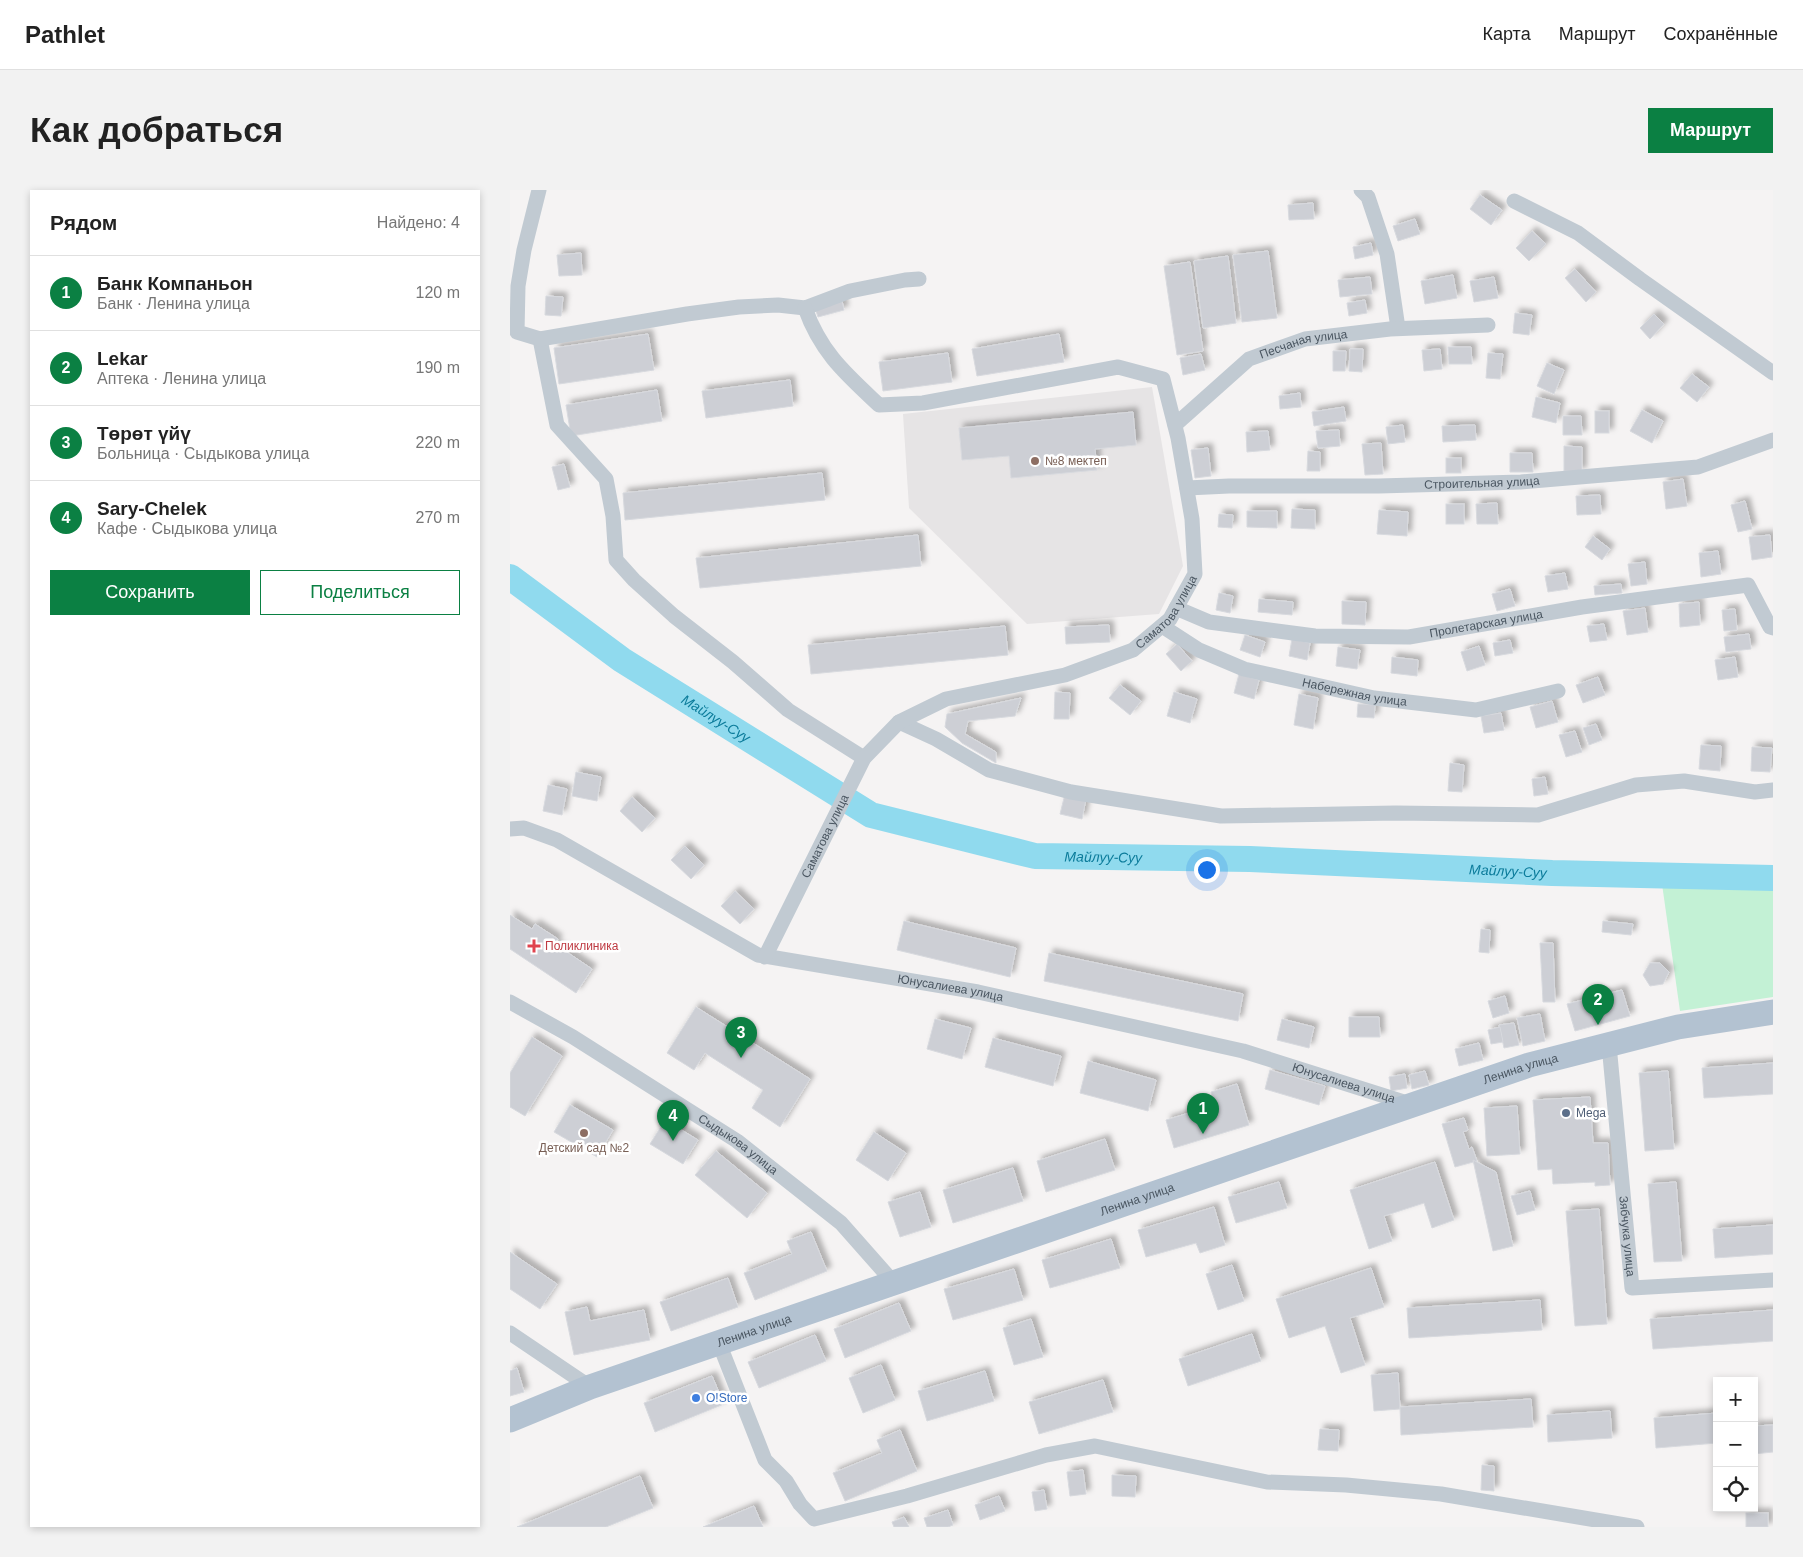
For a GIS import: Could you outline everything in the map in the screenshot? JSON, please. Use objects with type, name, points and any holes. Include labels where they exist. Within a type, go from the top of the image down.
[{"type":"main road","name":"Ленина улица","points":[[510,1420],[590,1387],[1529,1065],[1678,1027],[1773,1012]]},
{"type":"street","points":[[539,190],[524,250],[518,286],[514,333],[540,339],[739,307],[778,305],[804,308],[850,291],[919,279]]},
{"type":"street","points":[[1361,190],[1368,197],[1387,254],[1398,328]]},
{"type":"street","points":[[1514,201],[1578,233],[1773,373]]},
{"type":"street","name":"Саматова улица","points":[[765,957],[864,758],[900,722],[946,699],[1065,675],[1133,650],[1170,619],[1196,574],[1192,520],[1175,425],[1164,379],[1118,367],[923,403],[879,406],[835,364],[812,330],[804,308]]},
{"type":"street","name":"Песчаная улица","points":[[1175,425],[1249,359],[1305,339],[1398,328],[1488,325]]},
{"type":"street","points":[[540,339],[557,425],[606,479],[613,516],[616,560],[634,580],[674,616],[733,662],[788,710],[864,758]]},
{"type":"street","name":"Строительная улица","points":[[1186,488],[1229,486],[1379,486],[1531,481],[1698,467],[1773,440]]},
{"type":"street","name":"Пролетарская улица","points":[[1176,608],[1209,622],[1315,636],[1410,637],[1582,607],[1748,585],[1770,627],[1773,628]]},
{"type":"street","name":"Набережная улица","points":[[1162,626],[1199,650],[1244,669],[1374,698],[1476,710],[1558,691]]},
{"type":"street","points":[[900,722],[936,739],[989,770],[1071,792],[1221,816],[1396,813],[1538,815],[1636,785],[1684,781],[1755,792],[1773,790]]},
{"type":"street","name":"Юнусалиева улица","points":[[510,829],[524,828],[557,840],[758,956],[978,992],[1243,1051],[1412,1105]]},
{"type":"street","name":"Сыдыкова улица","points":[[510,1002],[573,1038],[737,1141],[841,1223],[894,1282]]},
{"type":"street","name":"Зябчука улица","points":[[1609,1045],[1632,1288],[1773,1280]]},
{"type":"street","points":[[510,1333],[590,1387]]},
{"type":"street","points":[[719,1343],[765,1460],[786,1481],[800,1504],[814,1519],[907,1496],[1046,1455],[1095,1446],[1267,1482],[1346,1485],[1441,1494],[1637,1527]]},
{"type":"shaded area","name":"№8 мектеп","points":[[1152,387],[1183,566],[1159,614],[1027,624],[909,508],[903,414]]},
{"type":"green space","points":[[1662,884],[1773,890],[1773,997],[1680,1011]]},
{"type":"building","points":[[1480,195],[1502,210],[1491,225],[1470,209]]},
{"type":"building","points":[[1313,203],[1314,219],[1289,220],[1288,205]]},
{"type":"building","points":[[1415,219],[1420,234],[1398,241],[1393,226]]},
{"type":"building","points":[[1532,231],[1546,244],[1529,261],[1516,248]]},
{"type":"building","points":[[1371,243],[1373,255],[1355,259],[1353,247]]},
{"type":"building","points":[[1268,251],[1277,318],[1242,322],[1233,255]]},
{"type":"building","points":[[581,253],[582,275],[559,276],[557,255]]},
{"type":"building","points":[[1228,256],[1236,323],[1203,328],[1194,261]]},
{"type":"building","points":[[1190,262],[1203,351],[1177,355],[1164,266]]},
{"type":"building","points":[[1575,269],[1596,292],[1586,302],[1565,278]]},
{"type":"building","points":[[1453,275],[1457,298],[1425,304],[1421,281]]},
{"type":"building","points":[[1370,277],[1372,294],[1340,297],[1338,280]]},
{"type":"building","points":[[1494,277],[1498,298],[1474,302],[1470,281]]},
{"type":"building","points":[[546,296],[563,297],[561,316],[545,315]]},
{"type":"building","points":[[1365,300],[1367,313],[1349,316],[1347,303]]},
{"type":"building","points":[[842,301],[844,310],[818,317],[815,308]]},
{"type":"building","points":[[1515,313],[1532,315],[1529,335],[1513,333]]},
{"type":"building","points":[[1654,314],[1664,324],[1650,339],[1640,328]]},
{"type":"building","points":[[648,334],[654,370],[559,384],[554,348]]},
{"type":"building","points":[[1059,334],[1064,362],[977,376],[972,349]]},
{"type":"building","points":[[1448,347],[1471,347],[1472,364],[1449,364]]},
{"type":"building","points":[[1350,349],[1363,349],[1362,372],[1349,371]]},
{"type":"building","points":[[1440,349],[1442,369],[1424,371],[1422,350]]},
{"type":"building","points":[[1333,351],[1346,351],[1345,371],[1333,371]]},
{"type":"building","points":[[948,353],[952,382],[883,391],[879,362]]},
{"type":"building","points":[[1488,353],[1503,354],[1500,379],[1486,378]]},
{"type":"building","points":[[1201,354],[1205,370],[1183,375],[1180,358]]},
{"type":"building","points":[[1547,363],[1564,370],[1554,394],[1537,386]]},
{"type":"building","points":[[1692,374],[1709,387],[1697,402],[1680,388]]},
{"type":"building","points":[[790,380],[793,406],[706,418],[702,391]]},
{"type":"building","points":[[657,390],[662,421],[571,436],[566,405]]},
{"type":"building","points":[[1300,393],[1301,407],[1280,409],[1279,396]]},
{"type":"building","points":[[1536,397],[1560,403],[1556,423],[1532,417]]},
{"type":"building","points":[[1344,407],[1346,421],[1314,426],[1312,412]]},
{"type":"building","points":[[1642,410],[1663,421],[1652,443],[1630,431]]},
{"type":"building","points":[[1595,411],[1609,411],[1609,433],[1595,433]]},
{"type":"building","points":[[1133,412],[1136,445],[1095,449],[1097,470],[1011,478],[1009,456],[962,460],[959,428]]},
{"type":"building","points":[[1563,416],[1581,416],[1582,435],[1563,435]]},
{"type":"building","points":[[1403,425],[1405,442],[1388,444],[1386,427]]},
{"type":"building","points":[[1475,425],[1476,440],[1443,442],[1442,426]]},
{"type":"building","points":[[1339,430],[1340,446],[1318,448],[1316,431]]},
{"type":"building","points":[[1268,431],[1270,450],[1247,452],[1246,432]]},
{"type":"building","points":[[1381,443],[1383,474],[1365,475],[1362,444]]},
{"type":"building","points":[[1564,446],[1582,447],[1582,472],[1564,471]]},
{"type":"building","points":[[1208,448],[1211,476],[1195,478],[1191,450]]},
{"type":"building","points":[[1308,451],[1320,452],[1320,471],[1307,471]]},
{"type":"building","points":[[1510,453],[1532,453],[1533,472],[1510,472]]},
{"type":"building","points":[[1446,458],[1461,458],[1461,473],[1446,473]]},
{"type":"building","points":[[564,464],[570,487],[558,490],[552,467]]},
{"type":"building","points":[[822,473],[825,500],[625,520],[623,493]]},
{"type":"building","points":[[1683,479],[1687,506],[1666,509],[1663,482]]},
{"type":"building","points":[[1600,495],[1601,514],[1577,515],[1576,496]]},
{"type":"building","points":[[1745,501],[1752,529],[1738,532],[1731,505]]},
{"type":"building","points":[[1497,503],[1498,524],[1477,524],[1476,504]]},
{"type":"building","points":[[1446,504],[1464,504],[1464,524],[1446,524]]},
{"type":"building","points":[[1292,509],[1315,510],[1315,529],[1291,528]]},
{"type":"building","points":[[1379,510],[1408,512],[1407,536],[1377,534]]},
{"type":"building","points":[[1247,511],[1277,511],[1277,528],[1247,527]]},
{"type":"building","points":[[1219,514],[1233,515],[1232,528],[1218,527]]},
{"type":"building","points":[[918,535],[921,566],[700,588],[696,558]]},
{"type":"building","points":[[1770,535],[1772,557],[1752,560],[1749,537]]},
{"type":"building","points":[[1593,536],[1610,549],[1602,560],[1585,547]]},
{"type":"building","points":[[1718,551],[1721,574],[1701,577],[1699,553]]},
{"type":"building","points":[[1645,562],[1647,584],[1631,586],[1628,564]]},
{"type":"building","points":[[1565,573],[1568,589],[1548,592],[1545,576]]},
{"type":"building","points":[[1621,584],[1622,593],[1595,595],[1594,586]]},
{"type":"building","points":[[1510,589],[1515,606],[1497,611],[1492,594]]},
{"type":"building","points":[[1219,593],[1233,596],[1230,613],[1216,610]]},
{"type":"building","points":[[1259,599],[1293,602],[1292,615],[1258,612]]},
{"type":"building","points":[[1342,601],[1366,602],[1365,625],[1342,624]]},
{"type":"building","points":[[1699,602],[1700,625],[1680,627],[1679,604]]},
{"type":"building","points":[[1645,608],[1648,632],[1627,635],[1623,611]]},
{"type":"building","points":[[1735,609],[1737,630],[1724,631],[1722,610]]},
{"type":"building","points":[[1604,624],[1607,640],[1590,642],[1587,626]]},
{"type":"building","points":[[1109,625],[1110,642],[1066,644],[1065,627]]},
{"type":"building","points":[[1005,626],[1008,655],[811,674],[808,645]]},
{"type":"building","points":[[1749,634],[1751,649],[1726,652],[1724,637]]},
{"type":"building","points":[[1245,635],[1265,642],[1260,657],[1240,650]]},
{"type":"building","points":[[1292,639],[1310,643],[1307,660],[1289,656]]},
{"type":"building","points":[[1510,640],[1513,653],[1495,656],[1493,643]]},
{"type":"building","points":[[1177,644],[1192,661],[1181,671],[1166,654]]},
{"type":"building","points":[[1479,646],[1485,665],[1467,671],[1461,652]]},
{"type":"building","points":[[1338,647],[1360,650],[1357,669],[1336,666]]},
{"type":"building","points":[[1392,657],[1418,660],[1417,676],[1391,673]]},
{"type":"building","points":[[1735,657],[1738,677],[1718,680],[1715,660]]},
{"type":"building","points":[[1239,674],[1259,680],[1254,699],[1234,693]]},
{"type":"building","points":[[1598,677],[1605,695],[1583,703],[1576,685]]},
{"type":"building","points":[[1120,685],[1141,701],[1130,715],[1109,698]]},
{"type":"building","points":[[1055,692],[1070,693],[1069,719],[1054,719]]},
{"type":"building","points":[[1174,692],[1197,699],[1190,723],[1167,716]]},
{"type":"building","points":[[1299,694],[1318,698],[1313,729],[1294,725]]},
{"type":"building","points":[[1021,698],[1015,716],[968,721],[965,734],[996,752],[996,763],[962,743],[945,727],[947,714]]},
{"type":"building","points":[[1552,701],[1558,722],[1536,728],[1530,707]]},
{"type":"building","points":[[1358,704],[1375,705],[1374,718],[1357,717]]},
{"type":"building","points":[[1501,713],[1504,730],[1484,733],[1481,716]]},
{"type":"building","points":[[1596,724],[1602,740],[1589,745],[1583,728]]},
{"type":"building","points":[[1575,731],[1582,752],[1566,757],[1559,735]]},
{"type":"building","points":[[1701,745],[1721,746],[1720,771],[1699,769]]},
{"type":"building","points":[[1752,747],[1772,748],[1770,772],[1751,771]]},
{"type":"building","points":[[1450,763],[1464,765],[1462,792],[1448,791]]},
{"type":"building","points":[[576,772],[601,777],[597,801],[572,796]]},
{"type":"building","points":[[1545,777],[1548,794],[1534,796],[1532,779]]},
{"type":"building","points":[[548,785],[567,789],[562,815],[543,811]]},
{"type":"building","points":[[1065,794],[1086,799],[1082,819],[1060,814]]},
{"type":"building","points":[[632,797],[655,818],[642,832],[620,811]]},
{"type":"building","points":[[685,846],[704,865],[691,879],[671,860]]},
{"type":"building","points":[[735,891],[754,909],[740,924],[721,906]]},
{"type":"building","points":[[510,915],[532,929],[535,924],[558,939],[555,944],[592,969],[576,993],[510,949]]},
{"type":"building","points":[[904,921],[1016,948],[1010,977],[897,950]]},
{"type":"building","points":[[1603,921],[1633,924],[1631,935],[1602,932]]},
{"type":"building","points":[[1481,929],[1490,930],[1489,953],[1479,952]]},
{"type":"building","points":[[1540,943],[1553,943],[1555,1002],[1543,1002]]},
{"type":"building","points":[[1049,953],[1243,994],[1238,1021],[1044,981]]},
{"type":"building","points":[[1650,963],[1660,963],[1669,972],[1663,984],[1650,986],[1643,975]]},
{"type":"building","points":[[1622,990],[1630,1016],[1575,1031],[1567,1004]]},
{"type":"building","points":[[1505,996],[1509,1013],[1493,1018],[1488,1001]]},
{"type":"building","points":[[696,1007],[810,1079],[780,1127],[752,1108],[763,1090],[705,1053],[694,1070],[667,1053]]},
{"type":"building","points":[[1540,1014],[1545,1041],[1523,1046],[1517,1018]]},
{"type":"building","points":[[1349,1017],[1379,1017],[1380,1037],[1349,1037]]},
{"type":"building","points":[[935,1019],[971,1028],[962,1059],[927,1049]]},
{"type":"building","points":[[1282,1019],[1314,1027],[1309,1048],[1277,1040]]},
{"type":"building","points":[[1514,1023],[1519,1045],[1504,1048],[1499,1025]]},
{"type":"building","points":[[1500,1027],[1503,1042],[1491,1044],[1488,1030]]},
{"type":"building","points":[[532,1037],[562,1056],[525,1116],[510,1107],[510,1073]]},
{"type":"building","points":[[993,1038],[1061,1056],[1053,1086],[985,1067]]},
{"type":"building","points":[[1479,1043],[1483,1060],[1459,1066],[1455,1049]]},
{"type":"building","points":[[1088,1061],[1156,1080],[1148,1111],[1080,1093]]},
{"type":"building","points":[[1773,1063],[1773,1094],[1704,1098],[1702,1068]]},
{"type":"building","points":[[1270,1070],[1325,1086],[1319,1105],[1265,1089]]},
{"type":"building","points":[[1425,1071],[1429,1085],[1412,1089],[1409,1075]]},
{"type":"building","points":[[1668,1071],[1674,1149],[1645,1151],[1639,1073]]},
{"type":"building","points":[[1405,1074],[1407,1088],[1391,1091],[1389,1077]]},
{"type":"building","points":[[1237,1084],[1249,1125],[1174,1148],[1166,1120],[1215,1105],[1211,1092]]},
{"type":"building","points":[[1590,1097],[1593,1143],[1608,1143],[1610,1185],[1595,1186],[1595,1182],[1553,1184],[1552,1169],[1538,1170],[1533,1100]]},
{"type":"building","points":[[570,1105],[613,1130],[597,1157],[554,1132]]},
{"type":"building","points":[[1517,1106],[1520,1154],[1487,1156],[1484,1108]]},
{"type":"building","points":[[1464,1118],[1468,1130],[1463,1132],[1469,1149],[1472,1147],[1477,1161],[1455,1167],[1442,1124]]},
{"type":"building","points":[[665,1120],[698,1140],[683,1164],[650,1144]]},
{"type":"building","points":[[874,1132],[906,1153],[888,1181],[856,1160]]},
{"type":"building","points":[[1105,1139],[1115,1170],[1046,1192],[1037,1161]]},
{"type":"building","points":[[716,1151],[767,1193],[747,1218],[695,1175]]},
{"type":"building","points":[[1473,1160],[1496,1172],[1513,1246],[1493,1251]]},
{"type":"building","points":[[1435,1162],[1454,1220],[1432,1228],[1424,1203],[1384,1216],[1392,1241],[1369,1249],[1350,1190]]},
{"type":"building","points":[[1013,1168],[1023,1201],[953,1223],[943,1190]]},
{"type":"building","points":[[1279,1182],[1287,1208],[1236,1223],[1228,1197]]},
{"type":"building","points":[[1676,1182],[1682,1261],[1654,1262],[1648,1184]]},
{"type":"building","points":[[1530,1191],[1535,1210],[1517,1215],[1511,1196]]},
{"type":"building","points":[[920,1192],[931,1227],[900,1237],[888,1202]]},
{"type":"building","points":[[1214,1207],[1225,1245],[1200,1253],[1196,1243],[1146,1257],[1138,1230]]},
{"type":"building","points":[[1599,1209],[1607,1324],[1575,1326],[1566,1211]]},
{"type":"building","points":[[1773,1225],[1773,1254],[1715,1258],[1713,1229]]},
{"type":"building","points":[[811,1232],[827,1271],[755,1300],[744,1273],[792,1254],[787,1241]]},
{"type":"building","points":[[1111,1239],[1120,1268],[1050,1288],[1042,1260]]},
{"type":"building","points":[[510,1252],[557,1284],[540,1309],[510,1289]]},
{"type":"building","points":[[1232,1265],[1244,1301],[1218,1310],[1206,1274]]},
{"type":"building","points":[[1371,1268],[1384,1307],[1350,1318],[1365,1365],[1341,1373],[1325,1326],[1289,1338],[1276,1299]]},
{"type":"building","points":[[1014,1269],[1023,1300],[953,1320],[944,1289]]},
{"type":"building","points":[[728,1278],[738,1307],[671,1331],[660,1302]]},
{"type":"building","points":[[1540,1300],[1542,1330],[1409,1338],[1407,1308]]},
{"type":"building","points":[[899,1303],[911,1331],[845,1358],[834,1329]]},
{"type":"building","points":[[587,1307],[590,1321],[644,1310],[650,1340],[574,1355],[565,1312]]},
{"type":"building","points":[[1773,1310],[1773,1341],[1653,1349],[1650,1319]]},
{"type":"building","points":[[1031,1319],[1043,1357],[1014,1365],[1003,1328]]},
{"type":"building","points":[[1252,1334],[1261,1361],[1188,1386],[1179,1359]]},
{"type":"building","points":[[815,1335],[826,1361],[759,1388],[748,1362]]},
{"type":"building","points":[[881,1365],[895,1400],[863,1413],[849,1378]]},
{"type":"building","points":[[517,1368],[524,1392],[510,1396],[510,1371]]},
{"type":"building","points":[[985,1371],[994,1401],[927,1421],[918,1391]]},
{"type":"building","points":[[1398,1373],[1400,1409],[1374,1411],[1371,1375]]},
{"type":"building","points":[[712,1376],[724,1404],[655,1432],[644,1403]]},
{"type":"building","points":[[1103,1380],[1113,1412],[1039,1434],[1029,1402]]},
{"type":"building","points":[[1531,1399],[1533,1427],[1401,1435],[1400,1407]]},
{"type":"building","points":[[1610,1411],[1612,1438],[1548,1442],[1547,1415]]},
{"type":"building","points":[[1713,1413],[1713,1443],[1656,1448],[1654,1418]]},
{"type":"building","points":[[1773,1425],[1773,1452],[1758,1454],[1758,1426]]},
{"type":"building","points":[[1320,1429],[1339,1430],[1338,1451],[1318,1450]]},
{"type":"building","points":[[900,1430],[917,1471],[845,1501],[833,1473],[882,1453],[877,1440]]},
{"type":"building","points":[[1482,1465],[1494,1466],[1494,1491],[1481,1490]]},
{"type":"building","points":[[1083,1470],[1086,1494],[1070,1496],[1067,1472]]},
{"type":"building","points":[[1112,1475],[1136,1476],[1135,1497],[1112,1496]]},
{"type":"building","points":[[640,1476],[653,1508],[606,1527],[517,1527]]},
{"type":"building","points":[[1044,1490],[1047,1509],[1035,1511],[1032,1492]]},
{"type":"building","points":[[999,1496],[1005,1511],[980,1520],[975,1505]]},
{"type":"building","points":[[754,1506],[763,1527],[703,1527]]},
{"type":"building","points":[[948,1510],[953,1525],[948,1527],[927,1527],[924,1518]]},
{"type":"building","points":[[1746,1513],[1768,1513],[1768,1527],[1746,1527]]},
{"type":"building","points":[[904,1517],[909,1527],[894,1527],[892,1522]]},
{"type":"waterway","name":"Майлуу-Суу","points":[[510,577],[622,660],[871,815],[1035,856],[1250,859],[1552,873],[1773,878]]},
{"type":"place","name":"№8 мектеп","points":[[1035,461]]},
{"type":"place","name":"Поликлиника","points":[[534,946]]},
{"type":"place","name":"Lekar","points":[[1598,1025]]},
{"type":"place","name":"Төрөт үйү","points":[[741,1058]]},
{"type":"place","name":"Mega","points":[[1566,1113]]},
{"type":"place","name":"Детский сад №2","points":[[584,1133]]},
{"type":"place","name":"Банк Компаньон","points":[[1203,1134]]},
{"type":"place","name":"Sary-Chelek","points":[[673,1141]]},
{"type":"place","name":"O!Store","points":[[696,1398]]}]
